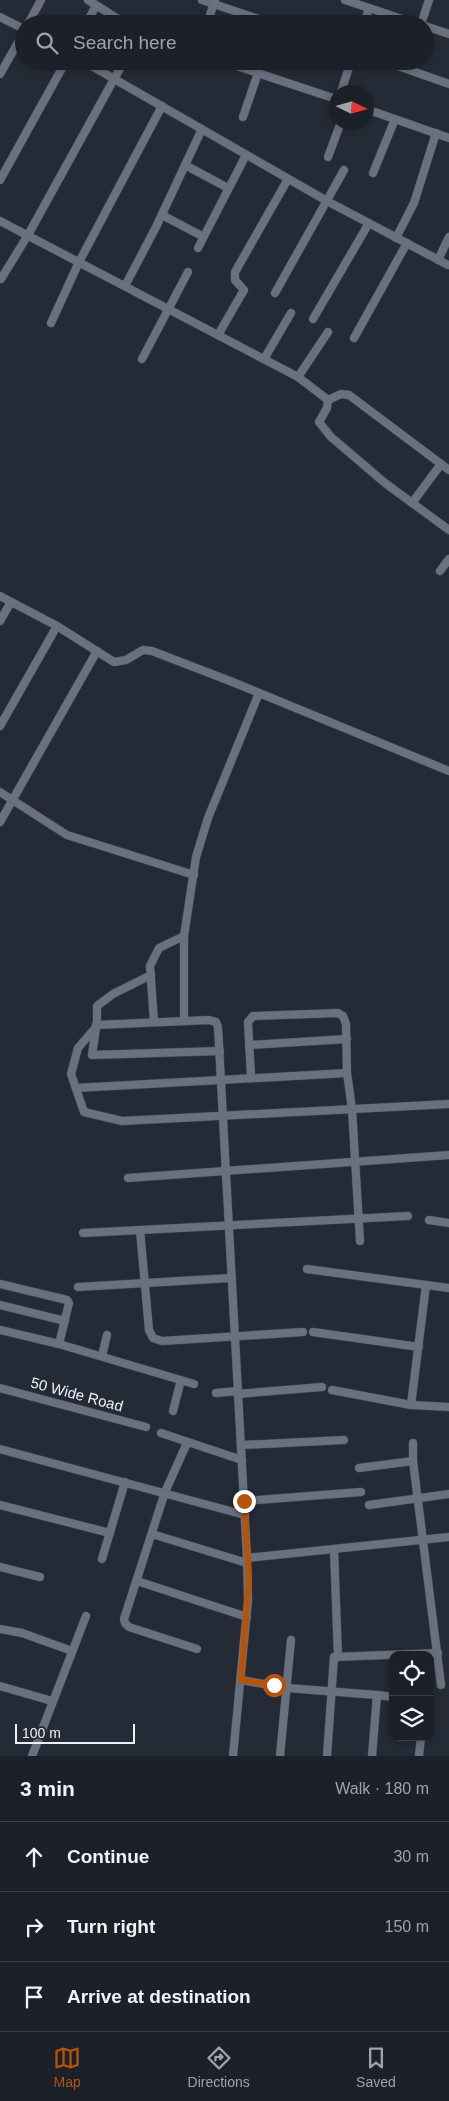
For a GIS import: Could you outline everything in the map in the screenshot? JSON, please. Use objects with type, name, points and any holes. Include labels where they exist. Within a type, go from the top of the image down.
[{"type":"street","points":[[33,15],[42,0]]},
{"type":"street","points":[[88,0],[111,15]]},
{"type":"street","points":[[202,0],[215,2],[249,15]]},
{"type":"street","points":[[345,0],[391,15]]},
{"type":"street","points":[[424,15],[429,0]]},
{"type":"street","points":[[210,15],[215,2]]},
{"type":"street","points":[[91,15],[96,6]]},
{"type":"street","points":[[367,15],[370,8]]},
{"type":"street","points":[[0,17],[15,26]]},
{"type":"street","points":[[434,29],[449,34]]},
{"type":"street","points":[[0,74],[15,47]]},
{"type":"street","points":[[0,180],[61,70]]},
{"type":"street","points":[[100,70],[327,201],[448,265]]},
{"type":"street","points":[[1,279],[28,235],[119,70]]},
{"type":"street","points":[[249,70],[329,97]]},
{"type":"street","points":[[343,85],[348,70]]},
{"type":"street","points":[[409,70],[449,84]]},
{"type":"street","points":[[243,117],[258,73]]},
{"type":"street","points":[[51,323],[78,262],[162,106]]},
{"type":"street","points":[[374,112],[449,138]]},
{"type":"street","points":[[373,173],[395,119]]},
{"type":"street","points":[[125,286],[162,215],[202,129]]},
{"type":"street","points":[[328,157],[338,130]]},
{"type":"street","points":[[396,238],[414,203],[436,133]]},
{"type":"street","points":[[198,248],[202,236],[246,154]]},
{"type":"street","points":[[185,165],[228,188]]},
{"type":"street","points":[[275,293],[344,170]]},
{"type":"street","points":[[218,335],[244,290],[235,280],[235,272],[288,179]]},
{"type":"street","points":[[162,215],[202,236]]},
{"type":"street","points":[[0,221],[298,378],[328,400]]},
{"type":"street","points":[[313,319],[369,223]]},
{"type":"street","points":[[438,260],[449,237]]},
{"type":"street","points":[[354,338],[407,244]]},
{"type":"street","points":[[142,359],[188,272]]},
{"type":"street","points":[[264,360],[291,313]]},
{"type":"street","points":[[298,378],[328,332]]},
{"type":"street","points":[[328,400],[341,394],[349,395],[449,470]]},
{"type":"street","points":[[328,400],[327,408],[319,422],[326,431],[385,483],[449,530]]},
{"type":"street","points":[[412,503],[441,464]]},
{"type":"street","points":[[440,571],[449,559]]},
{"type":"street","points":[[0,596],[57,626],[114,662],[126,660],[143,650],[152,651],[259,692],[449,771]]},
{"type":"street","points":[[0,621],[11,602]]},
{"type":"street","points":[[0,726],[57,626]]},
{"type":"street","points":[[0,822],[97,651]]},
{"type":"street","points":[[184,1021],[184,936],[196,857],[208,818],[259,692]]},
{"type":"street","points":[[0,792],[67,835],[194,875]]},
{"type":"street","points":[[154,1022],[150,966],[159,948],[184,936]]},
{"type":"street","points":[[150,975],[113,994],[97,1006],[92,1055],[220,1051]]},
{"type":"street","points":[[251,1077],[248,1022],[253,1016],[338,1013],[343,1016],[346,1024],[347,1073],[352,1109],[360,1241]]},
{"type":"street","points":[[233,1756],[247,1617],[247,1561],[242,1445],[237,1392],[228,1224],[223,1116],[222,1078],[216,1022],[209,1020],[96,1026],[78,1048],[71,1074],[84,1112],[122,1121],[223,1116],[449,1104]]},
{"type":"street","points":[[249,1046],[347,1039]]},
{"type":"street","points":[[76,1088],[222,1078],[347,1073]]},
{"type":"street","points":[[128,1178],[449,1155]]},
{"type":"street","points":[[84,1233],[408,1216]]},
{"type":"street","points":[[429,1220],[449,1223]]},
{"type":"street","points":[[140,1230],[149,1330],[153,1338],[162,1341],[303,1332]]},
{"type":"street","points":[[307,1269],[449,1288]]},
{"type":"street","points":[[78,1287],[231,1278]]},
{"type":"street","points":[[0,1284],[67,1300],[69,1303],[59,1344]]},
{"type":"street","points":[[411,1405],[426,1285]]},
{"type":"street","points":[[0,1305],[65,1321]]},
{"type":"street","points":[[0,1330],[59,1344],[194,1384]]},
{"type":"street","points":[[313,1332],[419,1347]]},
{"type":"street","points":[[102,1356],[107,1335]]},
{"type":"street","points":[[173,1411],[181,1380]]},
{"type":"street","points":[[216,1392],[322,1387]]},
{"type":"street","name":"50 Wide Road","points":[[0,1388],[146,1427]]},
{"type":"street","points":[[332,1390],[411,1405],[449,1406]]},
{"type":"street","points":[[161,1433],[242,1460]]},
{"type":"street","points":[[242,1445],[344,1440]]},
{"type":"street","points":[[187,1443],[165,1492],[126,1613],[125,1623],[129,1627],[197,1649]]},
{"type":"street","points":[[413,1443],[413,1461],[441,1685]]},
{"type":"street","points":[[0,1449],[245,1515]]},
{"type":"street","points":[[359,1468],[413,1461]]},
{"type":"street","points":[[102,1559],[125,1482]]},
{"type":"street","points":[[244,1501],[361,1492]]},
{"type":"street","points":[[369,1505],[449,1494]]},
{"type":"street","points":[[0,1505],[110,1532]]},
{"type":"street","points":[[152,1534],[247,1561],[334,1549],[449,1537]]},
{"type":"street","points":[[334,1549],[338,1657]]},
{"type":"street","points":[[0,1567],[40,1577]]},
{"type":"street","points":[[137,1581],[247,1617]]},
{"type":"street","points":[[32,1756],[86,1616]]},
{"type":"street","points":[[0,1629],[22,1633],[72,1651]]},
{"type":"street","points":[[280,1756],[291,1640]]},
{"type":"street","points":[[327,1756],[334,1657],[438,1653]]},
{"type":"street","points":[[241,1680],[287,1688],[389,1696]]},
{"type":"street","points":[[0,1686],[52,1701]]},
{"type":"street","points":[[372,1756],[377,1695]]},
{"type":"street","points":[[419,1756],[421,1741]]},
{"type":"route","points":[[244,1501],[249,1578],[241,1680],[274,1685]]}]
